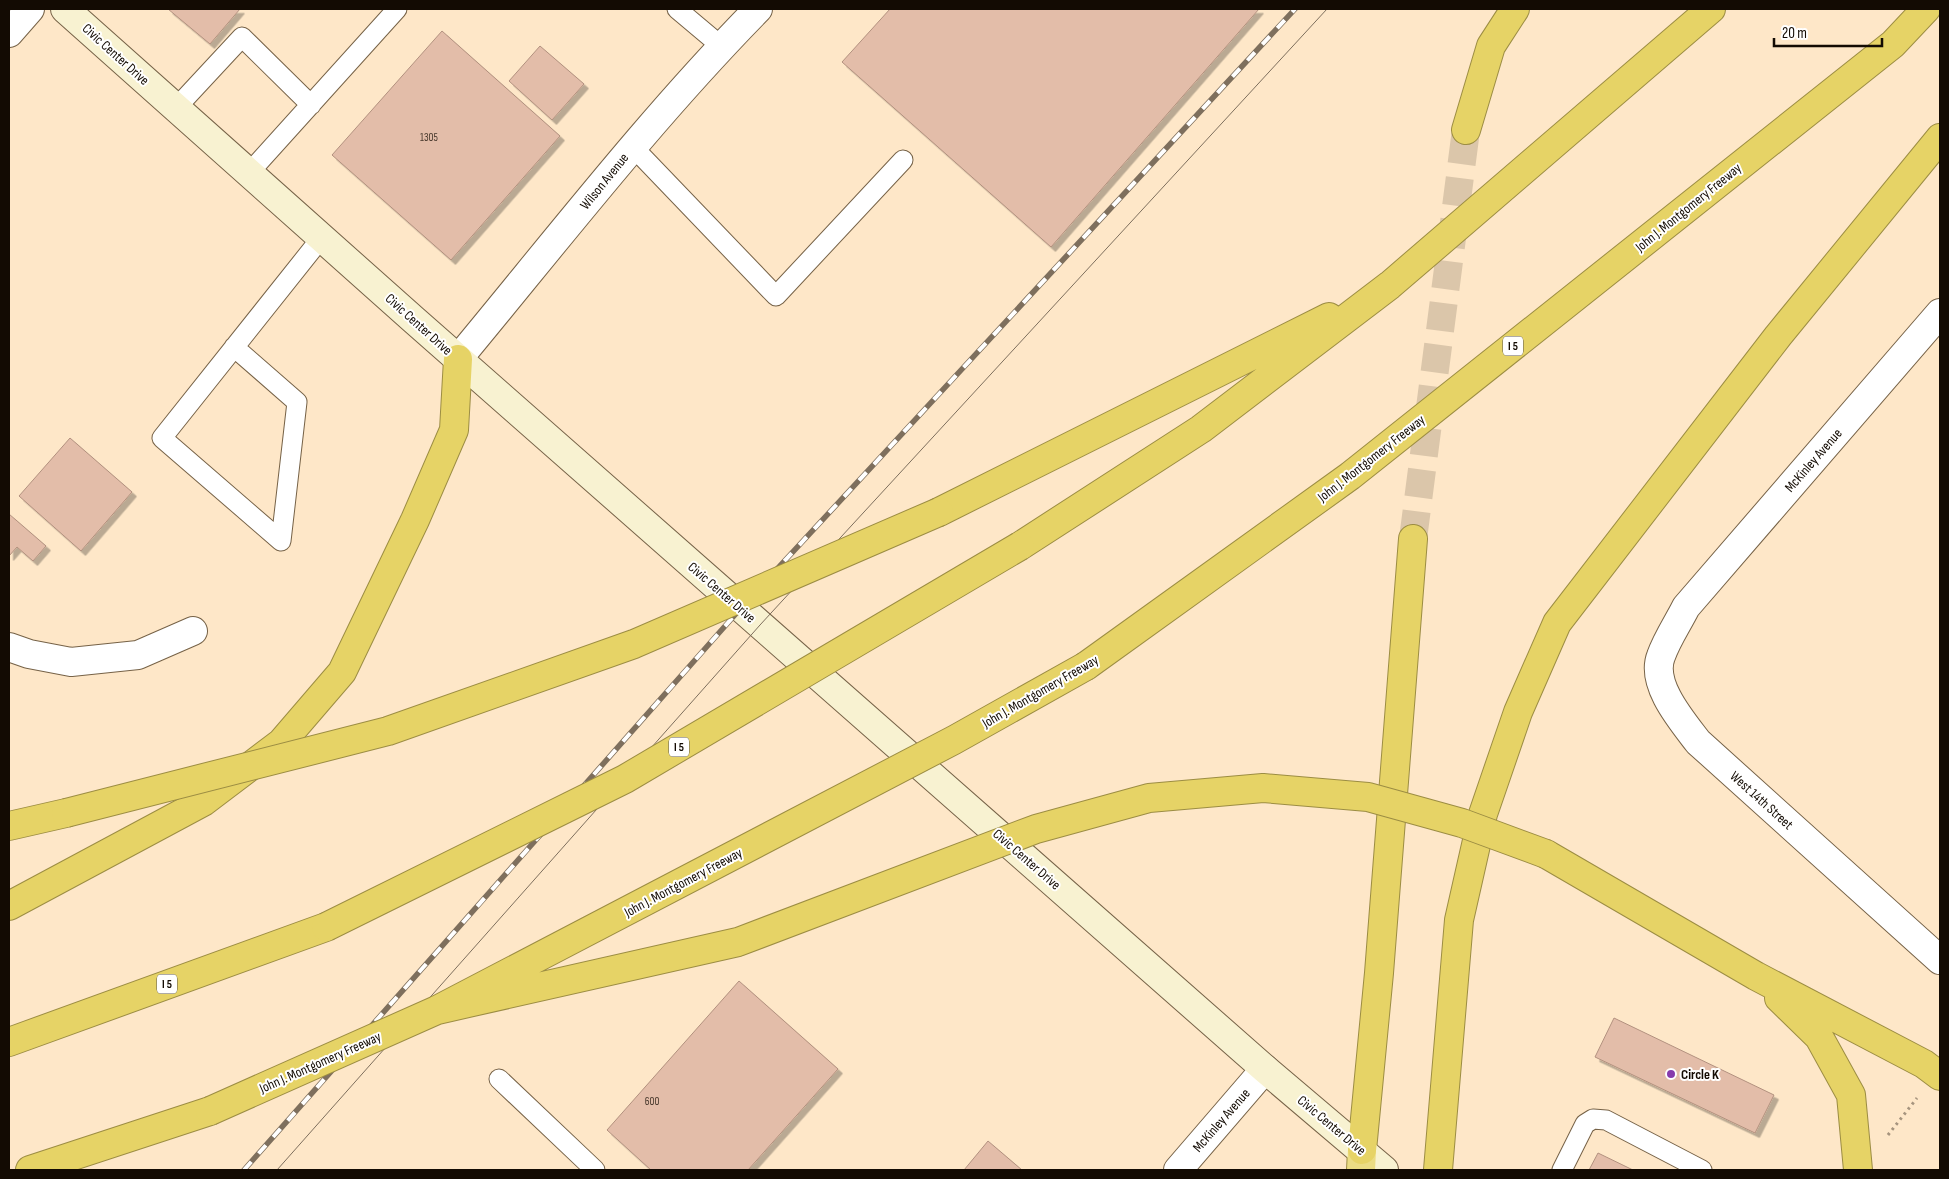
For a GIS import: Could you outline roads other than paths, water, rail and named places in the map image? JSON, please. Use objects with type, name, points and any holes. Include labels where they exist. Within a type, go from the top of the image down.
[{"type":"highway","points":[[1466,130],[1491,46],[1515,9]]},
{"type":"highway","name":"I 5","points":[[9,1042],[326,927],[625,779],[1020,546],[1201,430],[1390,285],[1711,9]]},
{"type":"highway","name":"John J. Montgomery Freeway","points":[[30,1170],[210,1111],[437,1010],[954,740],[1086,666],[1350,476],[1893,44],[1926,9]]},
{"type":"highway","points":[[1438,1170],[1459,920],[1483,814],[1518,712],[1557,623],[1778,336],[1940,138]]},
{"type":"highway","points":[[9,826],[66,814],[398,728],[634,644],[939,512],[1175,395],[1390,285]]},
{"type":"highway","points":[[9,906],[203,802],[281,743],[342,672],[415,520],[454,430],[458,360]]},
{"type":"highway","points":[[1361,1160],[1379,973],[1413,540]]},
{"type":"highway","points":[[437,1010],[738,942],[1036,829],[1149,798],[1263,788],[1368,798],[1462,823],[1546,854],[1756,976],[1924,1064],[1940,1076]]},
{"type":"highway","points":[[1756,976],[1819,1037],[1851,1095],[1858,1170]]},
{"type":"main road","name":"Civic Center Drive","points":[[65,9],[458,360],[1265,1069],[1361,1160],[1384,1170]]},
{"type":"street","points":[[9,33],[30,9]]},
{"type":"street","name":"Wilson Avenue","points":[[458,360],[633,147],[722,46],[758,9]]},
{"type":"street","name":"McKinley Avenue","points":[[1686,607],[1940,313]]},
{"type":"street","name":"West 14th Street","points":[[1686,607],[1660,658],[1660,684],[1677,715],[1698,742],[1940,960]]},
{"type":"street","points":[[9,646],[29,654],[71,662],[138,654],[193,632]]},
{"type":"street","name":"McKinley Avenue","points":[[1178,1170],[1265,1069]]},
{"type":"lane","points":[[250,173],[397,9]]},
{"type":"lane","points":[[677,9],[722,46]]},
{"type":"lane","points":[[176,108],[242,37],[311,105]]},
{"type":"lane","points":[[633,147],[776,296],[903,160]]},
{"type":"lane","points":[[234,347],[296,402],[282,541],[162,438],[234,347],[322,238]]},
{"type":"lane","points":[[499,1079],[595,1170]]},
{"type":"lane","points":[[1562,1170],[1585,1124],[1593,1119],[1606,1120],[1702,1170]]},
{"type":"tunnel","points":[[1413,539],[1466,130]]},
{"type":"tram line","points":[[277,1170],[760,625],[1327,9]]},
{"type":"railway","points":[[244,1170],[741,608],[1295,9]]},
{"type":"place","name":"Circle K","points":[[1671,1074]]}]
